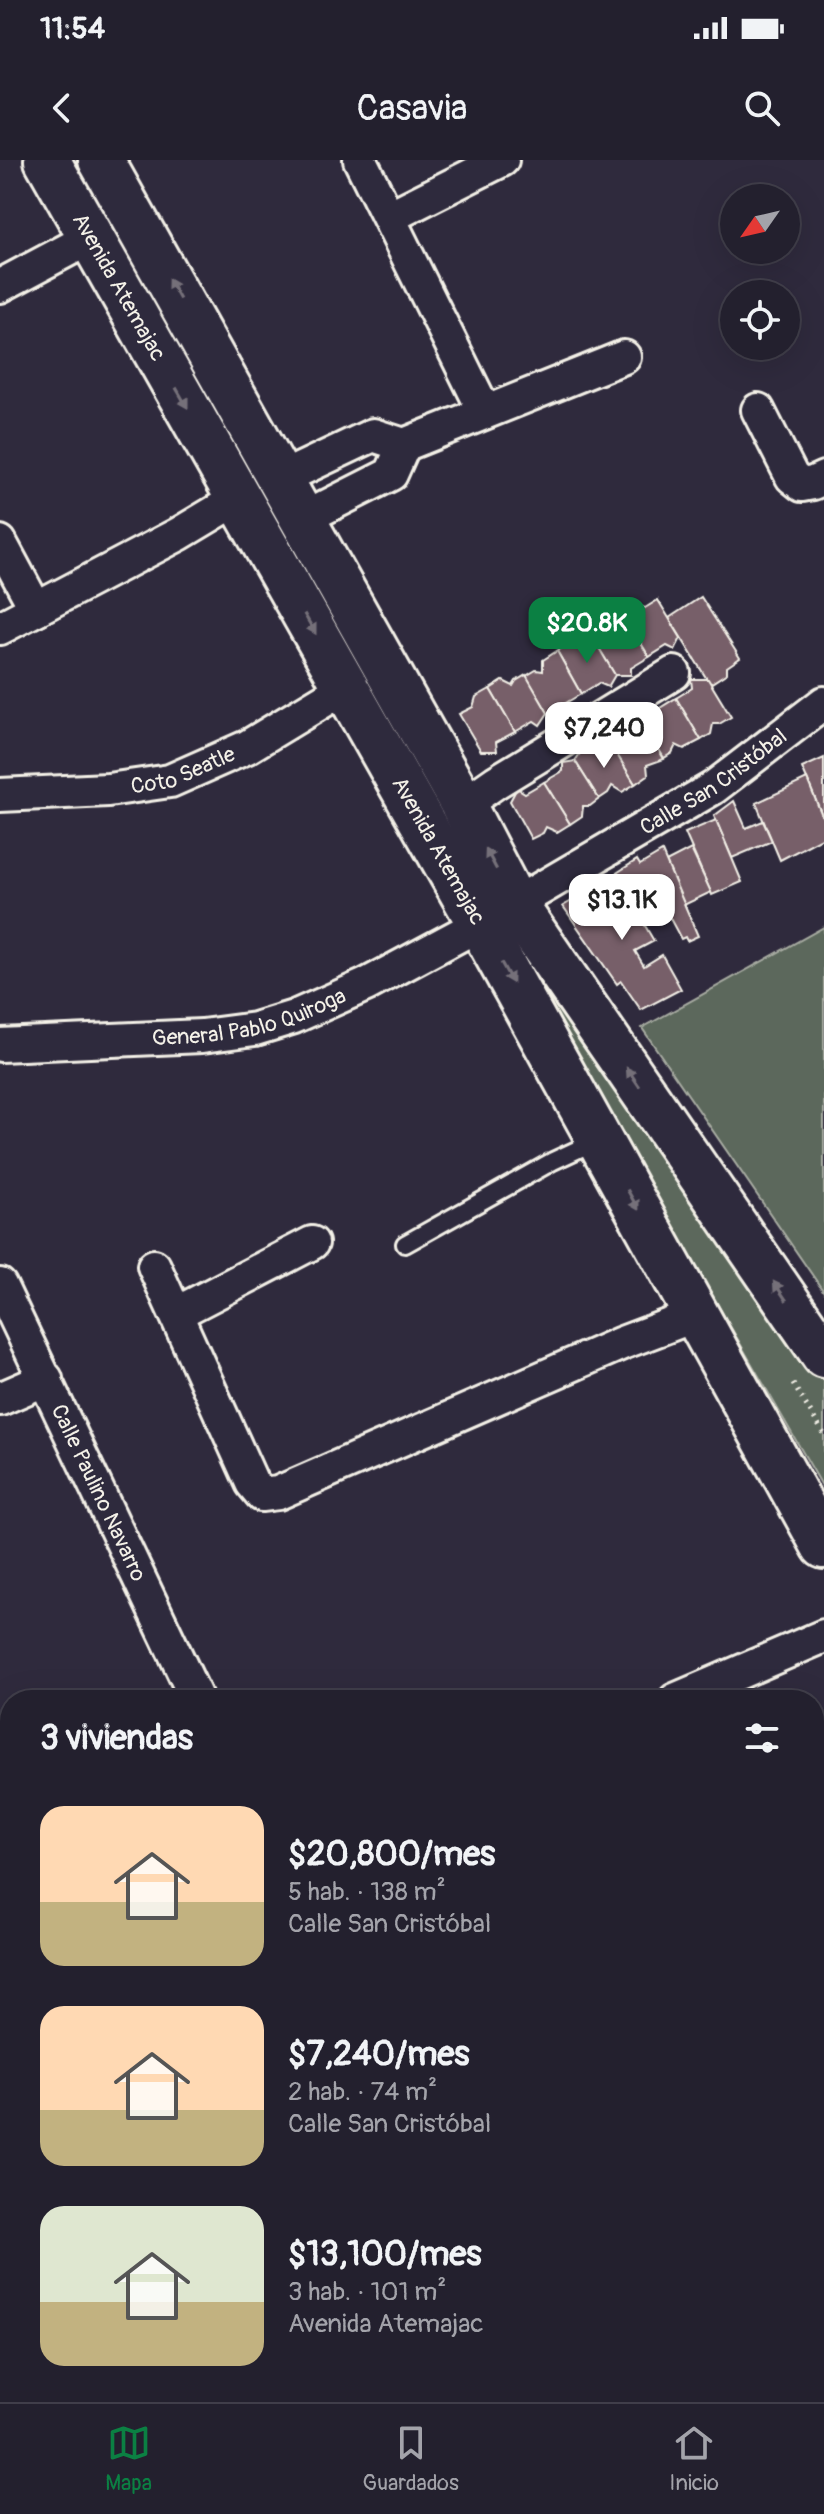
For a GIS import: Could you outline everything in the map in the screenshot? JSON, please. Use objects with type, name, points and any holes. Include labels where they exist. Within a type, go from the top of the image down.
[{"type":"main road","name":"Avenida Atemajac","points":[[47,160],[346,687],[498,914],[824,1355]]},
{"type":"main road","name":"Avenida Atemajac","points":[[101,160],[463,805],[498,914],[600,1140],[824,1546]]},
{"type":"street","points":[[360,160],[485,412]]},
{"type":"street","points":[[389,217],[502,160]]},
{"type":"street","points":[[0,286],[90,238]]},
{"type":"street","points":[[280,479],[373,435],[404,445],[624,357]]},
{"type":"street","points":[[758,410],[792,477],[802,485],[824,478]]},
{"type":"street","points":[[302,519],[391,474],[404,445]]},
{"type":"street","points":[[0,628],[179,534],[239,498]]},
{"type":"street","points":[[0,542],[36,609]]},
{"type":"street","points":[[463,805],[674,673]]},
{"type":"street","name":"Coto Seatle","points":[[0,795],[108,790],[170,781],[247,747],[346,687]]},
{"type":"street","name":"Calle San Cristóbal","points":[[498,914],[713,788],[824,703]]},
{"type":"street","name":"General Pablo Quiroga","points":[[0,1045],[202,1036],[255,1029],[330,1002],[498,914]]},
{"type":"street","points":[[177,1313],[312,1243]]},
{"type":"street","points":[[154,1266],[252,1483],[262,1495],[278,1493],[622,1343],[696,1315]]},
{"type":"street","name":"Calle Paulino Navarro","points":[[0,1285],[192,1690]]},
{"type":"street","points":[[0,1399],[46,1379]]},
{"type":"street","points":[[698,1690],[824,1636]]},
{"type":"lane","points":[[405,1244],[553,1161],[600,1140]]},
{"type":"green space","points":[[510,917],[824,1361],[824,1489],[505,936]]},
{"type":"green space","points":[[824,927],[824,1292],[642,1028]]},
{"type":"building","points":[[701,597],[740,658],[727,667],[727,673],[710,684],[669,618]]},
{"type":"building","points":[[658,600],[681,638],[675,650],[667,646],[649,657],[623,613],[636,605],[645,608]]},
{"type":"building","points":[[623,613],[649,657],[631,668],[631,675],[615,675],[593,638],[609,632],[609,621]]},
{"type":"building","points":[[593,638],[615,675],[608,687],[599,683],[581,694],[557,651],[571,643],[579,647]]},
{"type":"building","points":[[557,651],[581,694],[564,704],[564,714],[548,713],[526,676],[536,670],[543,671],[543,660]]},
{"type":"building","points":[[526,675],[548,713],[540,725],[534,721],[515,732],[490,689],[503,681],[513,686]]},
{"type":"building","points":[[691,679],[708,679],[731,717],[713,724],[711,734],[701,740],[676,698],[692,688]]},
{"type":"building","points":[[490,689],[515,732],[496,742],[497,751],[481,751],[459,714],[473,707],[476,697]]},
{"type":"building","points":[[676,698],[701,740],[684,749],[676,745],[672,753],[664,758],[641,720],[648,707],[655,711]]},
{"type":"building","points":[[641,720],[664,759],[647,765],[648,775],[635,784],[608,740],[628,728],[627,721]]},
{"type":"building","points":[[608,740],[635,784],[622,792],[612,786],[599,799],[575,761],[583,749],[589,752]]},
{"type":"building","points":[[824,758],[824,820],[802,768]]},
{"type":"building","points":[[575,761],[599,799],[590,806],[583,806],[582,816],[570,824],[544,782],[563,771],[563,763]]},
{"type":"building","points":[[807,779],[824,820],[824,837],[780,860],[756,803]]},
{"type":"building","points":[[544,782],[570,824],[557,832],[546,827],[543,833],[531,839],[510,801],[517,788],[525,793]]},
{"type":"building","points":[[734,801],[746,828],[763,821],[772,841],[732,858],[714,816]]},
{"type":"building","points":[[716,820],[742,882],[712,895],[685,833]]},
{"type":"building","points":[[691,849],[711,892],[684,905],[666,862]]},
{"type":"building","points":[[662,852],[698,936],[687,941],[685,937],[681,939],[652,885],[630,900],[615,874],[637,860],[640,865]]},
{"type":"building","points":[[616,876],[654,941],[635,951],[644,966],[662,955],[681,989],[641,1010],[621,981],[617,984],[563,906]]}]
